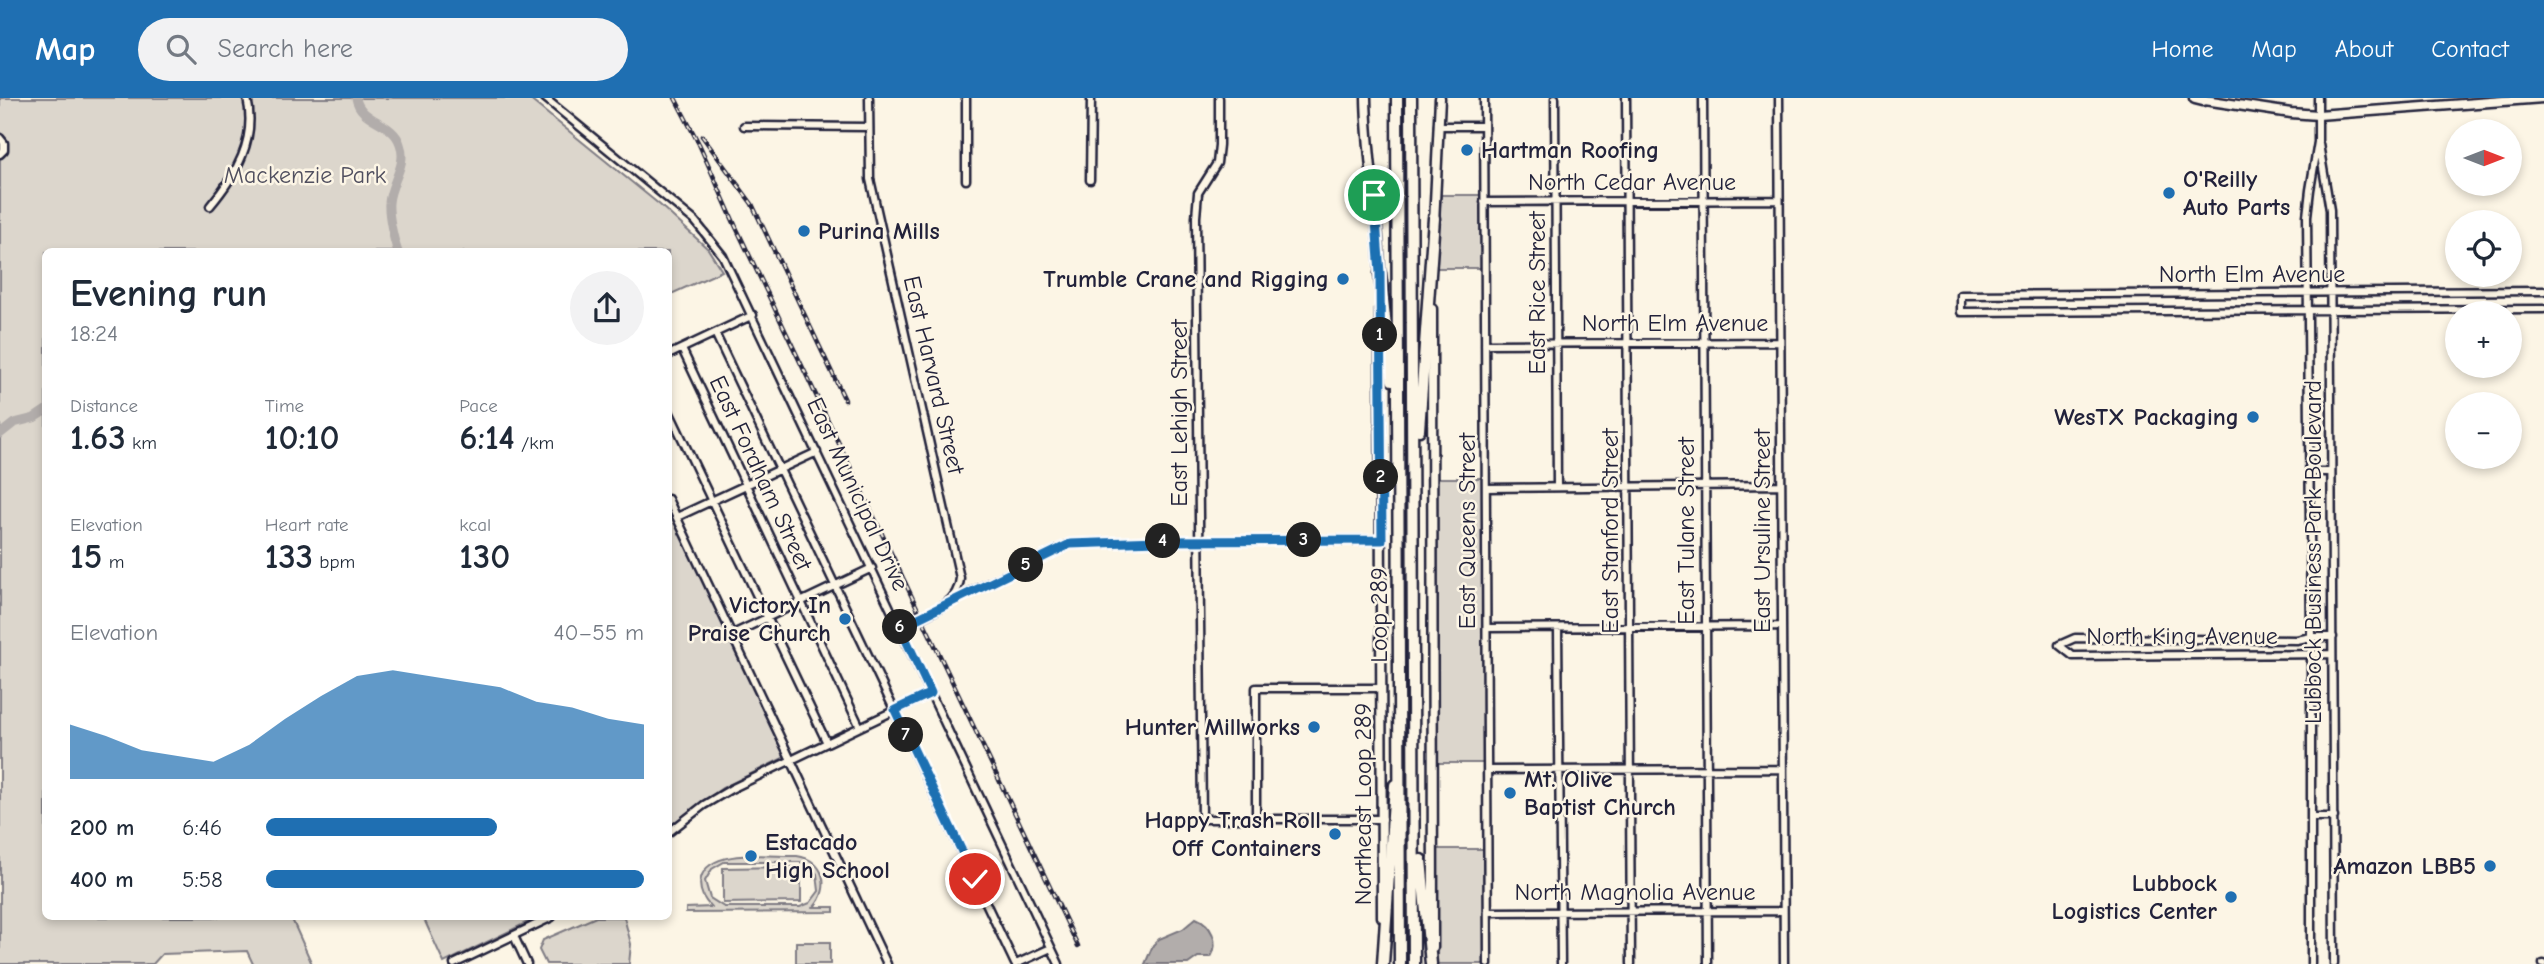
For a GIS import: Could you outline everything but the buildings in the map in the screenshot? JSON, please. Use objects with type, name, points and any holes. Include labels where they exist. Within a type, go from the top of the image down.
[{"type":"highway","name":"Loop 289","points":[[1397,98],[1400,964]]},
{"type":"highway","name":"Loop 289","points":[[1411,98],[1415,964]]},
{"type":"highway","points":[[1414,531],[1434,218]]},
{"type":"highway","points":[[1380,273],[1391,354],[1399,554]]},
{"type":"highway","points":[[1415,713],[1423,886],[1432,964]]},
{"type":"highway","points":[[1383,964],[1400,719]]},
{"type":"main road","name":"Northeast Loop 289","points":[[1366,98],[1367,140],[1378,228],[1380,273],[1383,964]]},
{"type":"main road","points":[[1432,964],[1431,478],[1434,218],[1440,98]]},
{"type":"main road","points":[[2197,99],[2318,115],[2543,98]]},
{"type":"street","points":[[210,206],[238,167],[245,148],[250,124],[247,98]]},
{"type":"street","name":"East Municipal Drive","points":[[545,98],[695,221],[723,256],[1059,964]]},
{"type":"street","name":"East Harvard Street","points":[[869,98],[870,179],[960,570],[958,591],[949,602]]},
{"type":"street","points":[[966,98],[966,180]]},
{"type":"street","points":[[1090,180],[1091,98]]},
{"type":"street","name":"East Lehigh Street","points":[[1219,98],[1217,163],[1200,189],[1196,217],[1202,819],[1256,819]]},
{"type":"street","name":"East Queens Street","points":[[1485,98],[1488,964]]},
{"type":"street","name":"East Rice Street","points":[[1555,98],[1557,487]]},
{"type":"street","name":"East Stanford Street","points":[[1626,98],[1632,964]]},
{"type":"street","name":"East Tulane Street","points":[[1703,98],[1708,964]]},
{"type":"street","name":"East Ursuline Street","points":[[1779,98],[1784,964]]},
{"type":"street","name":"Lubbock Business Park Boulevard","points":[[2311,964],[2307,292],[2308,203],[2318,142],[2318,101]]},
{"type":"street","points":[[1438,126],[1484,125]]},
{"type":"street","points":[[744,126],[869,127]]},
{"type":"street","points":[[0,138],[4,143],[4,150],[0,154]]},
{"type":"street","name":"Lubbock Business Park Boulevard","points":[[2318,142],[2329,195],[2334,964]]},
{"type":"street","name":"North Cedar Avenue","points":[[1485,202],[1779,200]]},
{"type":"street","name":"North Elm Avenue","points":[[2445,310],[1961,312],[1961,295],[2544,291]]},
{"type":"street","points":[[2457,292],[2457,301]]},
{"type":"street","points":[[2063,294],[2063,312]]},
{"type":"street","name":"North Elm Avenue","points":[[2522,309],[2544,309]]},
{"type":"street","points":[[672,353],[753,315]]},
{"type":"street","points":[[715,333],[1015,964],[1051,948]]},
{"type":"street","name":"North Elm Avenue","points":[[1485,344],[1780,342]]},
{"type":"street","name":"East Fordham Street","points":[[682,349],[860,727]]},
{"type":"street","points":[[672,417],[827,743]]},
{"type":"street","points":[[677,517],[817,452]]},
{"type":"street","points":[[2309,472],[2331,472]]},
{"type":"street","points":[[1486,488],[1781,485]]},
{"type":"street","points":[[672,507],[887,964]]},
{"type":"street","points":[[900,627],[1070,544],[1382,540]]},
{"type":"street","points":[[733,634],[872,568]]},
{"type":"street","points":[[1487,628],[1782,626]]},
{"type":"street","points":[[1558,628],[1561,964]]},
{"type":"street","name":"North King Avenue","points":[[2332,654],[2073,656],[2059,645],[2076,638],[2297,640],[2333,637]]},
{"type":"street","points":[[1382,688],[1256,688],[1256,819],[1383,819]]},
{"type":"street","points":[[672,830],[710,801],[931,693]]},
{"type":"street","points":[[1487,770],[1783,769]]},
{"type":"street","points":[[2311,817],[2334,817]]},
{"type":"street","name":"North Magnolia Avenue","points":[[1488,912],[1783,911]]},
{"type":"street","points":[[454,964],[546,920]]},
{"type":"street","points":[[514,936],[527,964]]},
{"type":"green space","name":"Mackenzie Park","points":[[0,98],[528,98],[660,205],[708,249],[722,271],[672,294],[672,248],[42,248],[42,920],[292,920],[312,964],[253,964],[247,951],[162,954],[153,964],[0,964]]},
{"type":"green space","points":[[1441,195],[1481,195],[1481,268],[1435,268]]},
{"type":"green space","points":[[1435,478],[1482,478],[1484,763],[1437,763]]},
{"type":"green space","points":[[672,515],[785,754],[783,758],[722,788],[672,825]]},
{"type":"green space","points":[[1438,849],[1484,849],[1485,964],[1437,964]]},
{"type":"green space","points":[[743,856],[797,856],[814,863],[822,876],[822,892],[814,907],[834,907],[834,912],[686,913],[686,908],[711,907],[702,894],[700,882],[706,868],[716,862]],"holes":[[[724,862],[800,862],[810,866],[817,874],[819,891],[810,903],[800,907],[724,907],[710,898],[705,881],[712,869]]]},
{"type":"green space","points":[[801,867],[801,902],[723,903],[723,868]]},
{"type":"green space","points":[[424,920],[532,920],[444,963]]},
{"type":"green space","points":[[589,920],[625,920],[631,944],[629,964],[546,964],[539,950],[543,940]]},
{"type":"green space","points":[[796,942],[830,942],[830,964],[796,964]]},
{"type":"shaded area","points":[[1196,918],[1210,929],[1212,934],[1215,945],[1211,957],[1198,957],[1188,964],[1145,964],[1153,945],[1159,939],[1183,929]]},
{"type":"waterway","points":[[356,98],[364,112],[391,130],[400,144],[402,159],[389,203],[397,248]]},
{"type":"waterway","points":[[0,434],[14,423],[34,418],[42,413]]},
{"type":"railway","points":[[675,98],[1078,946]]},
{"type":"railway","points":[[702,136],[752,204],[845,400]]},
{"type":"place","name":"Hartman Roofing","points":[[1467,150]]},
{"type":"place","name":"O'Reilly Auto Parts","points":[[2169,193]]},
{"type":"place","name":"Purina Mills","points":[[804,231]]},
{"type":"place","name":"Trumble Crane and Rigging","points":[[1343,279]]},
{"type":"place","name":"WesTX Packaging","points":[[2253,417]]},
{"type":"place","name":"Victory In Praise Church","points":[[845,619]]},
{"type":"place","name":"Hunter Millworks","points":[[1314,727]]},
{"type":"place","name":"Mt. Olive Baptist Church","points":[[1510,793]]},
{"type":"place","name":"Happy Trash Roll Off Containers","points":[[1335,834]]},
{"type":"place","name":"Estacado High School","points":[[751,856]]},
{"type":"place","name":"Amazon LBB5","points":[[2490,866]]},
{"type":"place","name":"Lubbock Logistics Center","points":[[2231,897]]},
{"type":"route","points":[[975,879],[895,710],[931,693],[900,627],[1070,544],[1382,540],[1380,273],[1374,195]]}]
